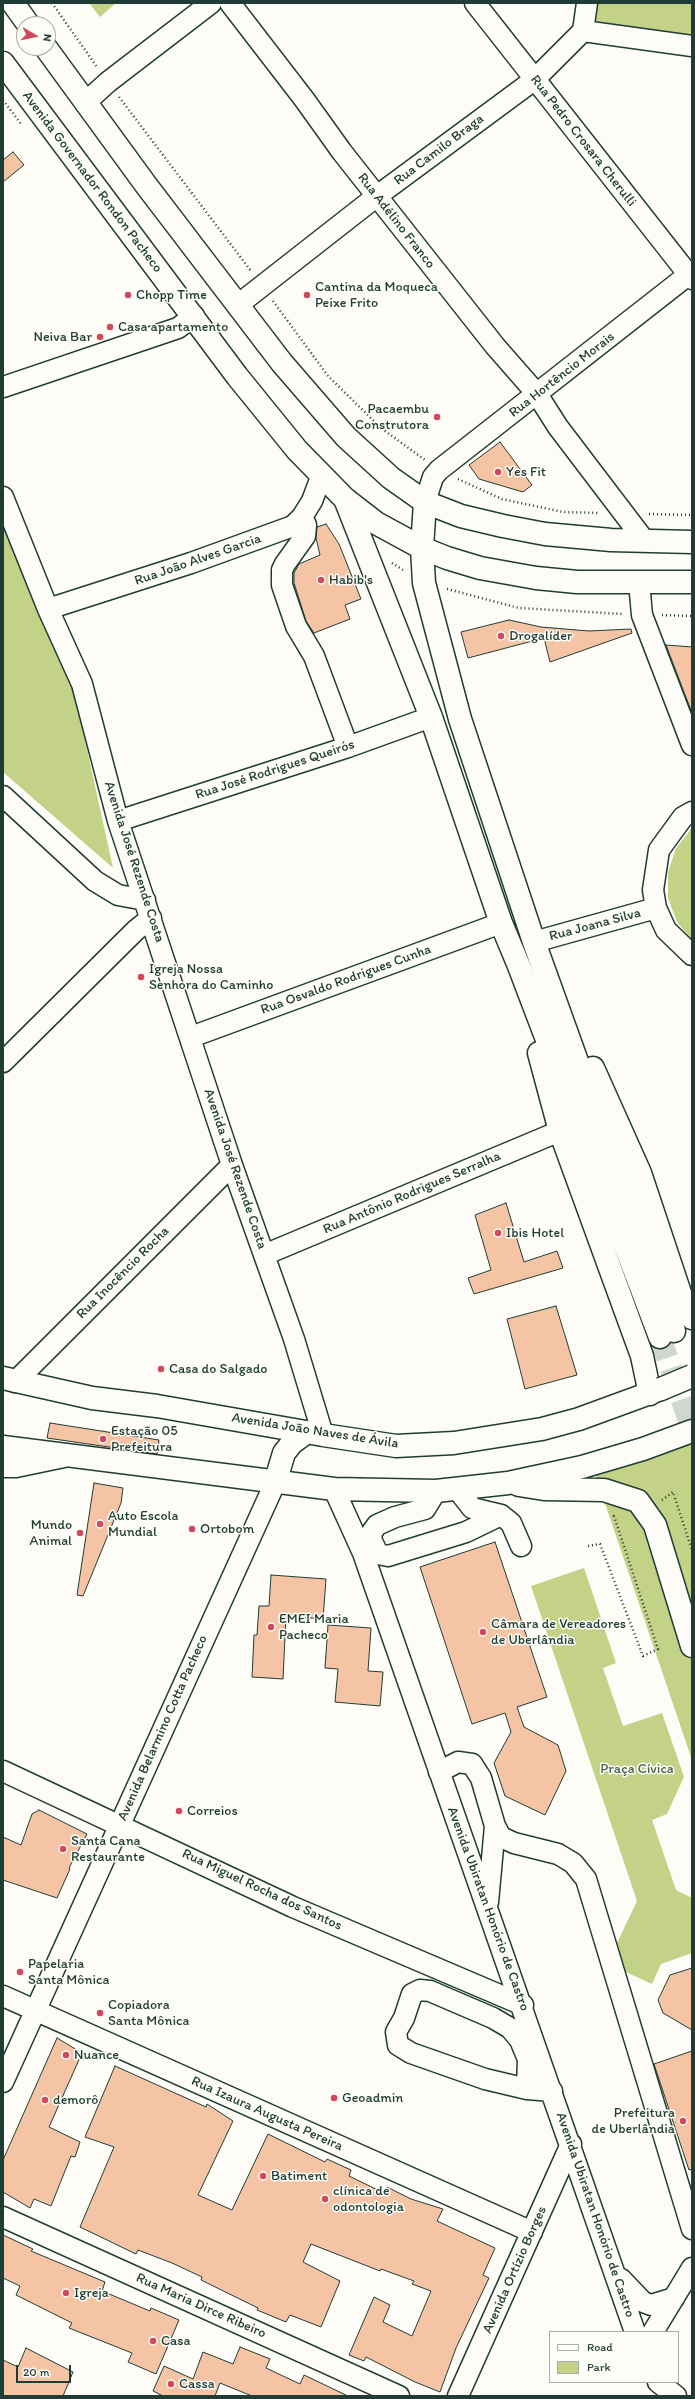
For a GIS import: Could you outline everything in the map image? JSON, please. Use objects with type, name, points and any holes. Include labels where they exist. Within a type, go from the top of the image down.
[{"type":"main road","points":[[13,3],[22,16]]},
{"type":"main road","points":[[52,56],[146,185],[251,294],[282,364],[341,432],[391,478],[425,502],[461,516],[538,532],[611,540],[692,542]]},
{"type":"main road","name":"Avenida Governador Rondon Pacheco","points":[[3,63],[194,316],[237,376],[321,477],[345,500],[376,523],[422,548],[447,558],[480,568],[536,578],[577,582],[692,582]]},
{"type":"main road","points":[[345,500],[359,542],[431,717],[501,923],[667,1335],[544,966]]},
{"type":"main road","points":[[425,502],[422,548],[424,584],[460,719],[534,942],[606,1095],[640,1173],[684,1305],[692,1318]]},
{"type":"main road","points":[[519,966],[528,1012],[560,1131],[656,1392]]},
{"type":"main road","name":"Avenida João Naves de Ávila","points":[[9,1380],[92,1398],[157,1406],[315,1434],[396,1446],[454,1444],[542,1429],[656,1392],[692,1376]]},
{"type":"main road","points":[[275,1483],[284,1453],[292,1443],[315,1434]]},
{"type":"main road","points":[[3,1447],[74,1455],[334,1490],[436,1491],[458,1490],[508,1483],[608,1460],[684,1435]]},
{"type":"main road","points":[[508,1483],[544,1489],[589,1489],[620,1494],[638,1501],[648,1512],[655,1525],[692,1646]]},
{"type":"street","points":[[85,103],[108,82],[212,3]]},
{"type":"street","name":"Rua Adélino Franco","points":[[230,3],[377,196],[495,346],[536,394],[558,427],[644,540]]},
{"type":"street","name":"Rua Pedro Crosara Cherulli","points":[[476,3],[534,80],[691,275]]},
{"type":"street","points":[[587,3],[583,31],[692,46]]},
{"type":"street","name":"Rua Camilo Braga","points":[[251,294],[377,196],[534,80],[583,31]]},
{"type":"street","name":"Rua Hortêncio Morais","points":[[436,474],[536,394],[691,275]]},
{"type":"street","points":[[3,387],[178,328],[194,316]]},
{"type":"street","points":[[425,502],[436,474]]},
{"type":"street","name":"Rua João Alves Garcia","points":[[48,609],[191,564],[293,526],[302,517],[312,501],[321,477]]},
{"type":"street","name":"Avenida José Rezende Costa","points":[[3,497],[48,609],[82,684],[118,821],[191,1037],[232,1165],[294,1339],[315,1434]]},
{"type":"street","points":[[302,517],[306,525],[305,536],[282,570],[282,585],[296,626],[314,656],[348,747]]},
{"type":"street","points":[[639,582],[642,615],[692,745]]},
{"type":"street","name":"Rua José Rodrigues Queirós","points":[[118,821],[348,747],[431,717]]},
{"type":"street","points":[[3,796],[95,881],[118,895],[148,909],[136,930],[3,1062]]},
{"type":"street","points":[[692,812],[683,817],[660,850],[653,890],[656,908],[666,930],[692,955]]},
{"type":"street","name":"Rua Joana Silva","points":[[534,942],[656,908]]},
{"type":"street","name":"Rua Osvaldo Rodrigues Cunha","points":[[191,1037],[501,923]]},
{"type":"street","name":"Rua Antônio Rodrigues Serralha","points":[[264,1255],[560,1131]]},
{"type":"street","name":"Rua Inocêncio Rocha","points":[[9,1380],[232,1165]]},
{"type":"street","points":[[3,1467],[16,1467],[74,1455]]},
{"type":"street","name":"Avenida Belarmino Cotta Pacheco","points":[[3,2082],[275,1483]]},
{"type":"street","name":"Avenida Ubiratan Honório de Castro","points":[[334,1490],[363,1553],[439,1772],[523,2005],[635,2331]]},
{"type":"street","points":[[458,1490],[468,1505],[488,1516],[511,1523],[517,1532],[521,1546]]},
{"type":"street","points":[[388,1556],[378,1554],[373,1545],[372,1532],[377,1525],[395,1517],[425,1509],[436,1491]]},
{"type":"street","points":[[363,1553],[375,1559],[388,1556],[466,1532],[488,1516]]},
{"type":"street","points":[[439,1772],[453,1763],[463,1762],[472,1764],[481,1778],[495,1826],[501,1837],[514,1843],[558,1854],[573,1863],[586,1879],[692,2229]]},
{"type":"street","name":"Rua Miguel Rocha dos Santos","points":[[3,1771],[120,1824],[293,1907],[523,2005]]},
{"type":"street","points":[[488,1908],[495,1826]]},
{"type":"street","points":[[527,2089],[528,2059],[520,2040],[510,2028],[493,2018],[430,1991],[420,1990],[412,1994],[404,2018],[396,2032],[398,2046],[411,2053],[453,2069],[485,2079],[527,2089],[552,2091]]},
{"type":"street","name":"Rua Izaura Augusta Pereira","points":[[3,1996],[532,2232]]},
{"type":"street","name":"Avenida Ortízio Borges","points":[[458,2396],[571,2144]]},
{"type":"street","name":"Rua Maria Dirce Ribeiro","points":[[3,2216],[399,2396]]},
{"type":"street","points":[[614,2271],[643,2302],[651,2305],[660,2304],[685,2282]]},
{"type":"street","points":[[654,2331],[685,2282]]},
{"type":"street","points":[[652,2383],[657,2396]]},
{"type":"street","points":[[659,2383],[676,2396]]},
{"type":"path","points":[[52,3],[108,82],[251,294],[328,376],[381,428],[436,474],[502,499],[563,512],[692,515]]},
{"type":"path","points":[[3,100],[22,126]]},
{"type":"path","points":[[385,558],[424,584],[520,608],[642,615],[692,616]]},
{"type":"path","points":[[648,1512],[673,1492],[692,1550]]},
{"type":"path","points":[[588,1546],[600,1544],[643,1656],[658,1649],[614,1516],[620,1514]]},
{"type":"green space","points":[[89,3],[116,3],[100,17]]},
{"type":"green space","points":[[595,3],[692,3],[692,38],[592,25]]},
{"type":"green space","points":[[3,515],[74,690],[113,868],[3,772]]},
{"type":"green space","points":[[692,828],[692,940],[677,922],[668,898],[668,872],[676,848]]},
{"type":"green space","points":[[692,1434],[692,1760],[594,1471]]},
{"type":"green space","name":"Praça Cívica","points":[[584,1568],[616,1663],[603,1668],[623,1726],[662,1713],[684,1777],[667,1814],[652,1820],[676,1890],[692,1898],[692,1953],[661,1964],[652,1984],[626,1972],[617,1943],[637,1901],[531,1586]]},
{"type":"building","points":[[13,152],[24,165],[3,182],[3,160]]},
{"type":"building","name":"Yes Fit","points":[[500,442],[532,485],[523,492],[479,479],[469,465]]},
{"type":"building","name":"Habib's","points":[[326,524],[339,544],[361,599],[345,605],[350,619],[314,633],[306,621],[294,583],[294,573],[299,564],[320,555],[316,538],[317,527]]},
{"type":"building","points":[[509,620],[541,627],[589,631],[631,629],[632,633],[550,662],[544,638],[468,658],[461,632]]},
{"type":"building","points":[[666,645],[692,647],[692,713]]},
{"type":"building","name":"Ibis Hotel","points":[[506,1203],[524,1262],[557,1251],[563,1268],[474,1294],[468,1278],[491,1270],[475,1215]]},
{"type":"building","points":[[556,1306],[577,1375],[525,1389],[507,1319]]},
{"type":"building","name":"Estação 05 Prefeitura","points":[[50,1423],[159,1440],[157,1454],[47,1438]]},
{"type":"building","name":"Auto Escola Mundial","points":[[94,1483],[123,1488],[121,1503],[83,1596],[77,1595]]},
{"type":"building","name":"Câmara de Vereadores de Uberlândia","points":[[495,1542],[547,1697],[517,1707],[524,1727],[558,1745],[566,1771],[545,1815],[505,1796],[494,1763],[511,1732],[505,1713],[472,1724],[420,1567]]},
{"type":"building","name":"EMEI Maria Pacheco","points":[[271,1575],[326,1579],[323,1619],[286,1616],[283,1679],[252,1677],[254,1635],[257,1635],[259,1606],[269,1606]]},
{"type":"building","points":[[328,1625],[371,1628],[368,1671],[383,1672],[380,1706],[335,1702],[338,1669],[325,1668]]},
{"type":"building","points":[[39,1810],[87,1834],[69,1868],[70,1869],[57,1898],[3,1880],[3,1837],[21,1845],[32,1814]]},
{"type":"building","points":[[692,1968],[692,2030],[663,2013],[658,2000],[670,1975]]},
{"type":"building","points":[[57,2038],[82,2053],[49,2127],[80,2142],[75,2157],[71,2156],[51,2206],[34,2199],[30,2208],[3,2192],[3,2160]]},
{"type":"building","name":"Prefeitura de Uberlândia","points":[[692,2051],[692,2169],[689,2170],[654,2064]]},
{"type":"building","points":[[115,2066],[206,2107],[207,2104],[233,2121],[198,2195],[232,2210],[268,2134],[325,2162],[327,2159],[351,2170],[349,2176],[384,2193],[387,2187],[411,2199],[443,2209],[437,2221],[495,2248],[483,2275],[489,2278],[456,2348],[440,2392],[415,2382],[366,2357],[364,2361],[349,2355],[374,2297],[390,2305],[383,2322],[412,2336],[431,2291],[412,2284],[414,2281],[381,2269],[380,2271],[311,2244],[303,2262],[340,2281],[321,2327],[290,2315],[286,2322],[257,2310],[258,2308],[201,2280],[202,2277],[172,2263],[138,2250],[136,2254],[80,2227],[114,2147],[85,2137]]},
{"type":"building","points":[[3,2235],[33,2249],[31,2251],[105,2282],[102,2291],[150,2311],[151,2308],[179,2320],[156,2374],[128,2362],[132,2353],[69,2328],[72,2323],[16,2295],[20,2286],[3,2278]]},
{"type":"building","points":[[240,2347],[270,2359],[266,2368],[300,2384],[304,2375],[348,2396],[252,2396],[220,2383],[215,2396],[163,2396],[153,2391],[164,2366],[193,2379],[203,2352],[233,2364]]},
{"type":"building","points":[[26,2348],[73,2372],[63,2396],[3,2396],[3,2360],[18,2367]]},
{"type":"tunnel","points":[[660,1337],[692,1429]]},
{"type":"place","name":"Chopp Time","points":[[128,295]]},
{"type":"place","name":"Cantina da Moqueca Peixe Frito","points":[[307,295]]},
{"type":"place","name":"Casa apartamento","points":[[110,327]]},
{"type":"place","name":"Neiva Bar","points":[[100,337]]},
{"type":"place","name":"Pacaembu Construtora","points":[[437,417]]},
{"type":"place","name":"Yes Fit","points":[[498,472]]},
{"type":"place","name":"Habib's","points":[[321,580]]},
{"type":"place","name":"Drogalíder","points":[[501,636]]},
{"type":"place","name":"Igreja Nossa Senhora do Caminho","points":[[141,977]]},
{"type":"place","name":"Ibis Hotel","points":[[498,1233]]},
{"type":"place","name":"Casa do Salgado","points":[[161,1369]]},
{"type":"place","name":"Estação 05 Prefeitura","points":[[103,1439]]},
{"type":"place","name":"Auto Escola Mundial","points":[[100,1524]]},
{"type":"place","name":"Ortobom","points":[[192,1529]]},
{"type":"place","name":"Mundo Animal","points":[[80,1533]]},
{"type":"place","name":"EMEI Maria Pacheco","points":[[271,1627]]},
{"type":"place","name":"Câmara de Vereadores de Uberlândia","points":[[483,1632]]},
{"type":"place","name":"Correios","points":[[179,1811]]},
{"type":"place","name":"Santa Cana Restaurante","points":[[63,1849]]},
{"type":"place","name":"Papelaria Santa Mônica","points":[[20,1972]]},
{"type":"place","name":"Copiadora Santa Mônica","points":[[100,2013]]},
{"type":"place","name":"Nuance","points":[[66,2055]]},
{"type":"place","name":"Geoadmin","points":[[334,2098]]},
{"type":"place","name":"demorô","points":[[45,2100]]},
{"type":"place","name":"Prefeitura de Uberlândia","points":[[683,2121]]},
{"type":"place","name":"Batiment","points":[[263,2176]]},
{"type":"place","name":"clínica de odontologia","points":[[325,2199]]},
{"type":"place","name":"Igreja","points":[[66,2293]]},
{"type":"place","name":"Casa","points":[[153,2341]]},
{"type":"place","name":"Cassa","points":[[171,2384]]}]
